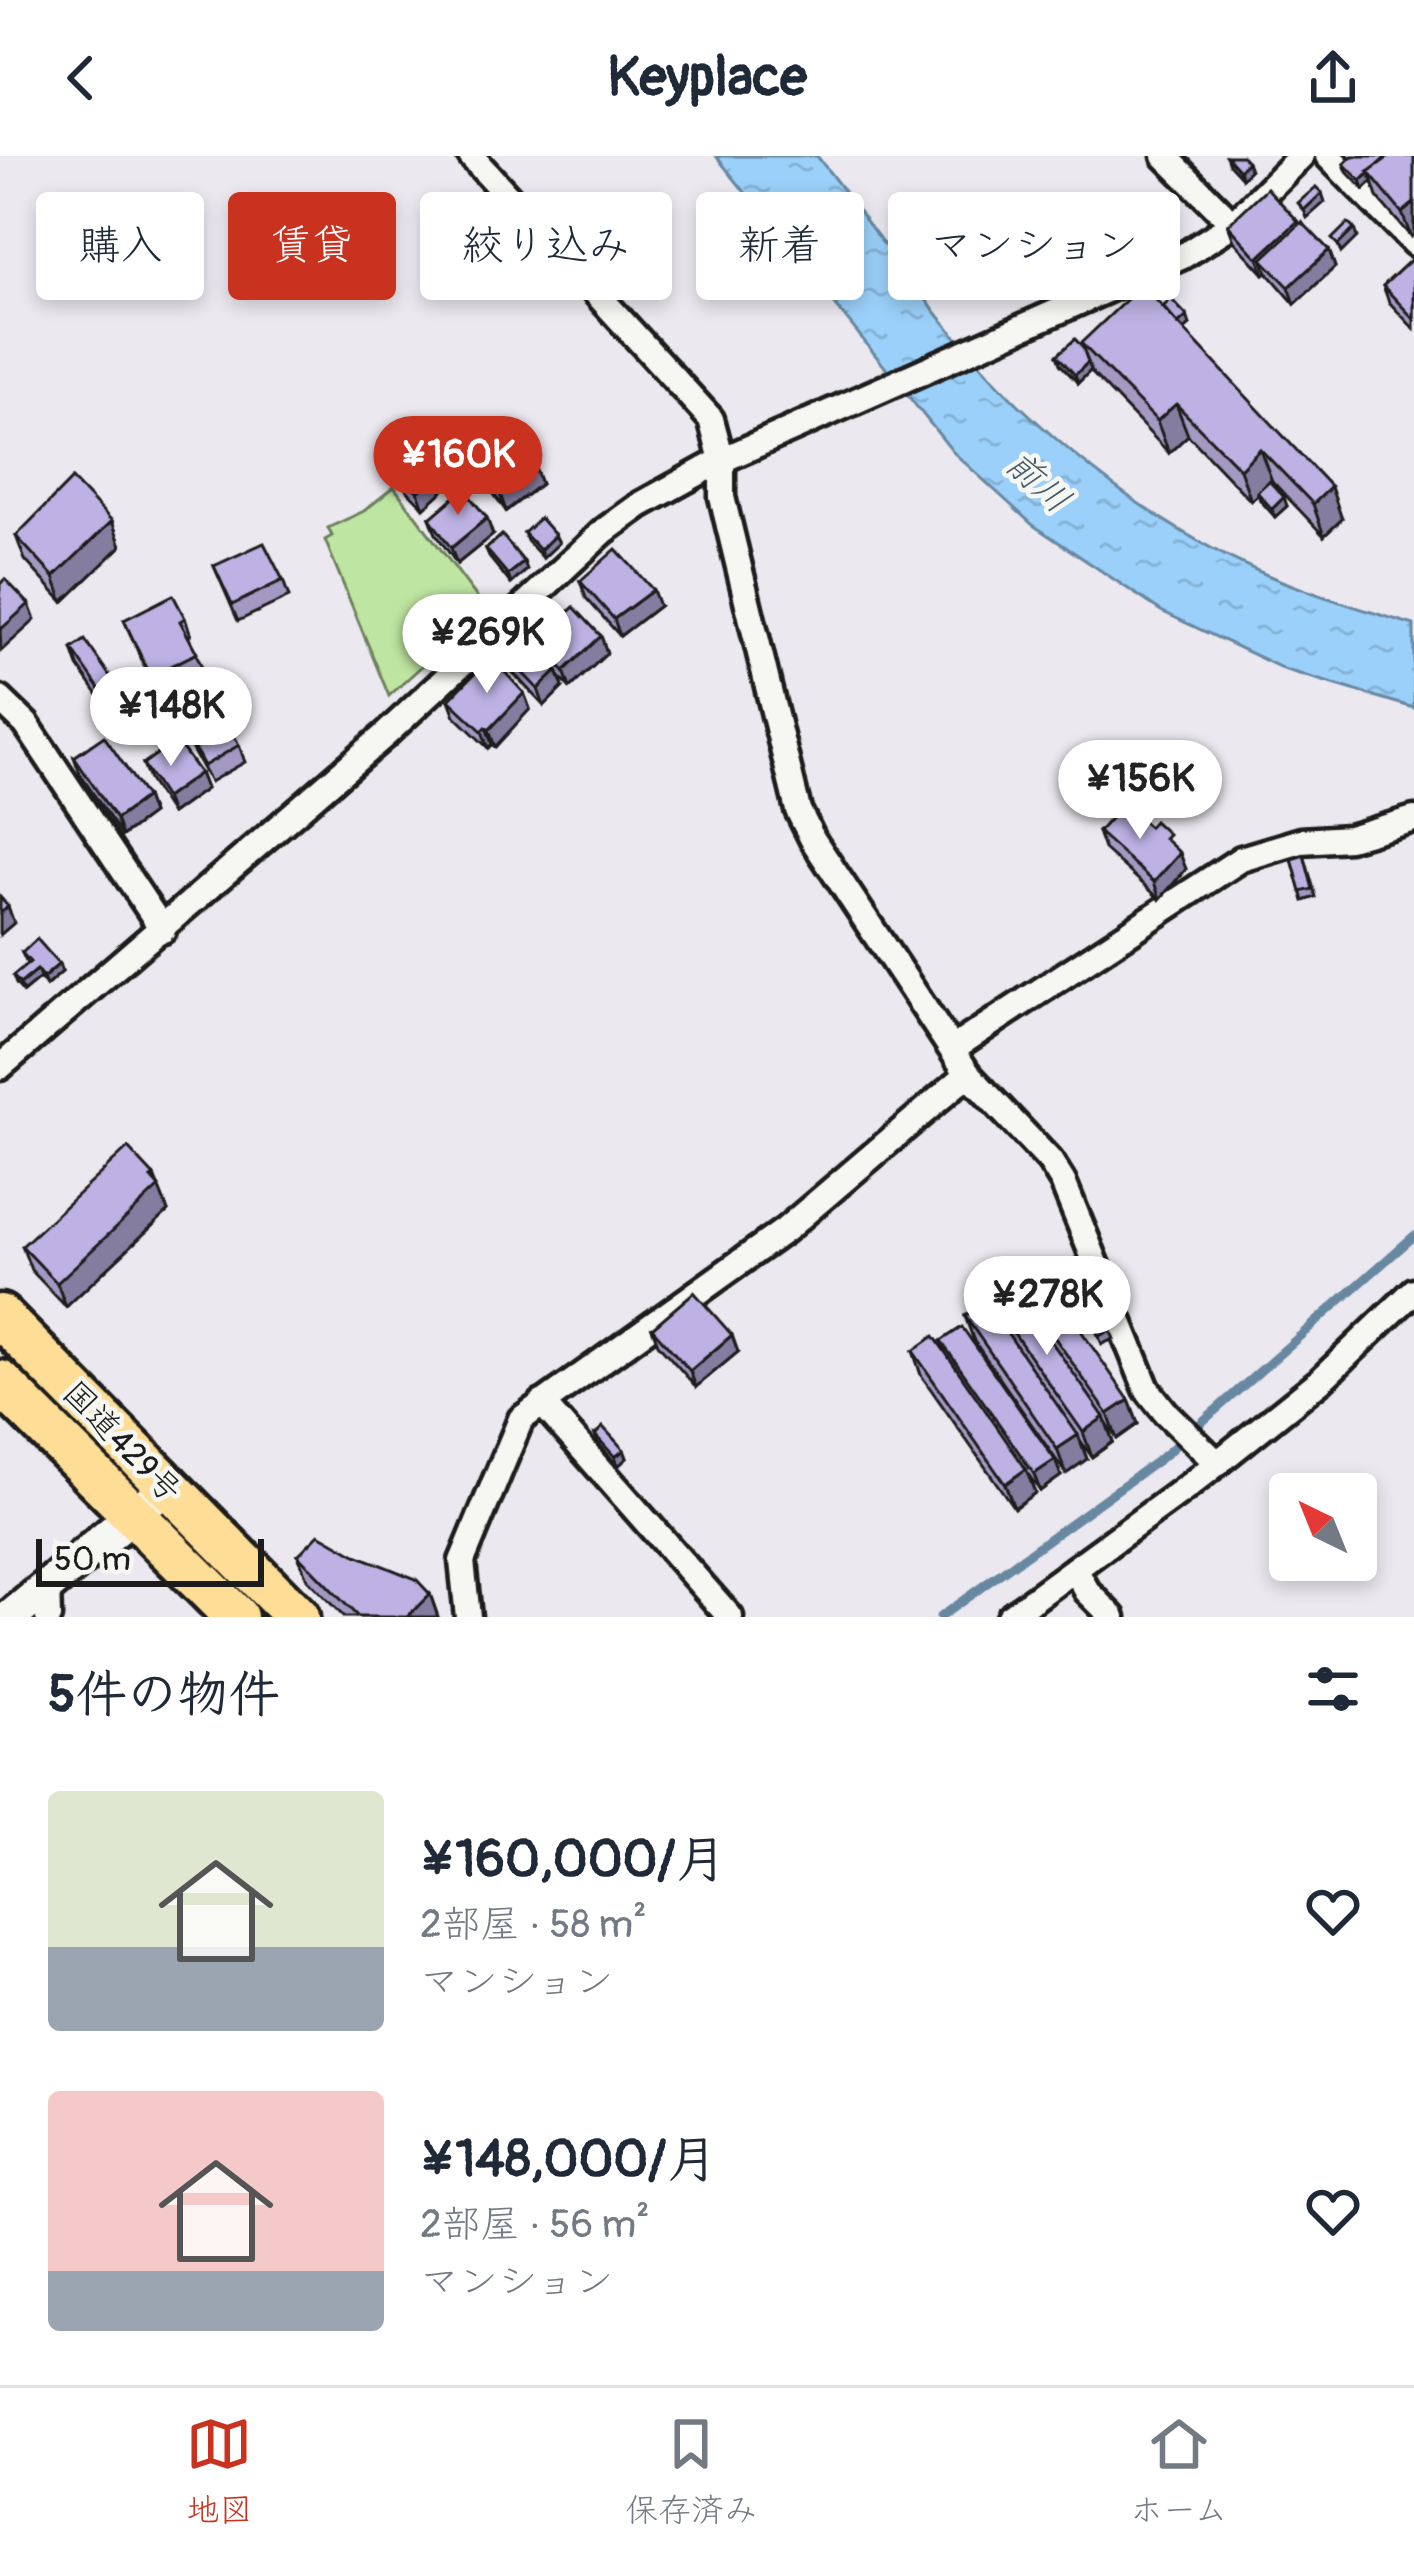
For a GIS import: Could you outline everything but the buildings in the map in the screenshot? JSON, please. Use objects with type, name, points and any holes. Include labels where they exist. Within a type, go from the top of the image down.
[{"type":"highway","name":"国道429号","points":[[0,1316],[297,1617]]},
{"type":"highway","name":"国道429号","points":[[0,1382],[236,1617]]},
{"type":"street","points":[[471,156],[711,419],[722,460],[722,497],[798,810],[813,840],[968,1074],[1050,1161],[1063,1182],[1148,1389],[1213,1458]]},
{"type":"street","points":[[1165,156],[1233,224]]},
{"type":"street","points":[[0,1066],[386,735],[604,531],[640,505],[722,460],[1184,256],[1233,224],[1301,156]]},
{"type":"street","points":[[1328,156],[1414,243]]},
{"type":"street","points":[[0,698],[26,724],[163,930]]},
{"type":"street","points":[[952,1049],[1241,859],[1300,841],[1349,838],[1414,819]]},
{"type":"street","points":[[468,1617],[462,1561],[520,1419],[785,1230],[968,1074]]},
{"type":"street","points":[[1009,1617],[1213,1458],[1321,1381],[1414,1291]]},
{"type":"street","points":[[542,1402],[730,1617]]},
{"type":"street","points":[[11,1617],[48,1602],[166,1486]]},
{"type":"street","points":[[1075,1569],[1087,1591],[1113,1617]]},
{"type":"green space","points":[[394,487],[485,608],[389,696],[325,540],[332,536],[328,528],[364,511]]},
{"type":"water","points":[[716,156],[817,156],[844,192],[745,192]]},
{"type":"water","name":"前川","points":[[864,218],[888,250],[888,300],[927,300],[991,377],[1104,478],[1167,522],[1233,559],[1303,589],[1414,625],[1414,708],[1286,670],[1161,611],[1033,525],[953,452],[831,300],[864,300]]},
{"type":"waterway","points":[[940,1617],[1161,1458],[1414,1236]]}]
